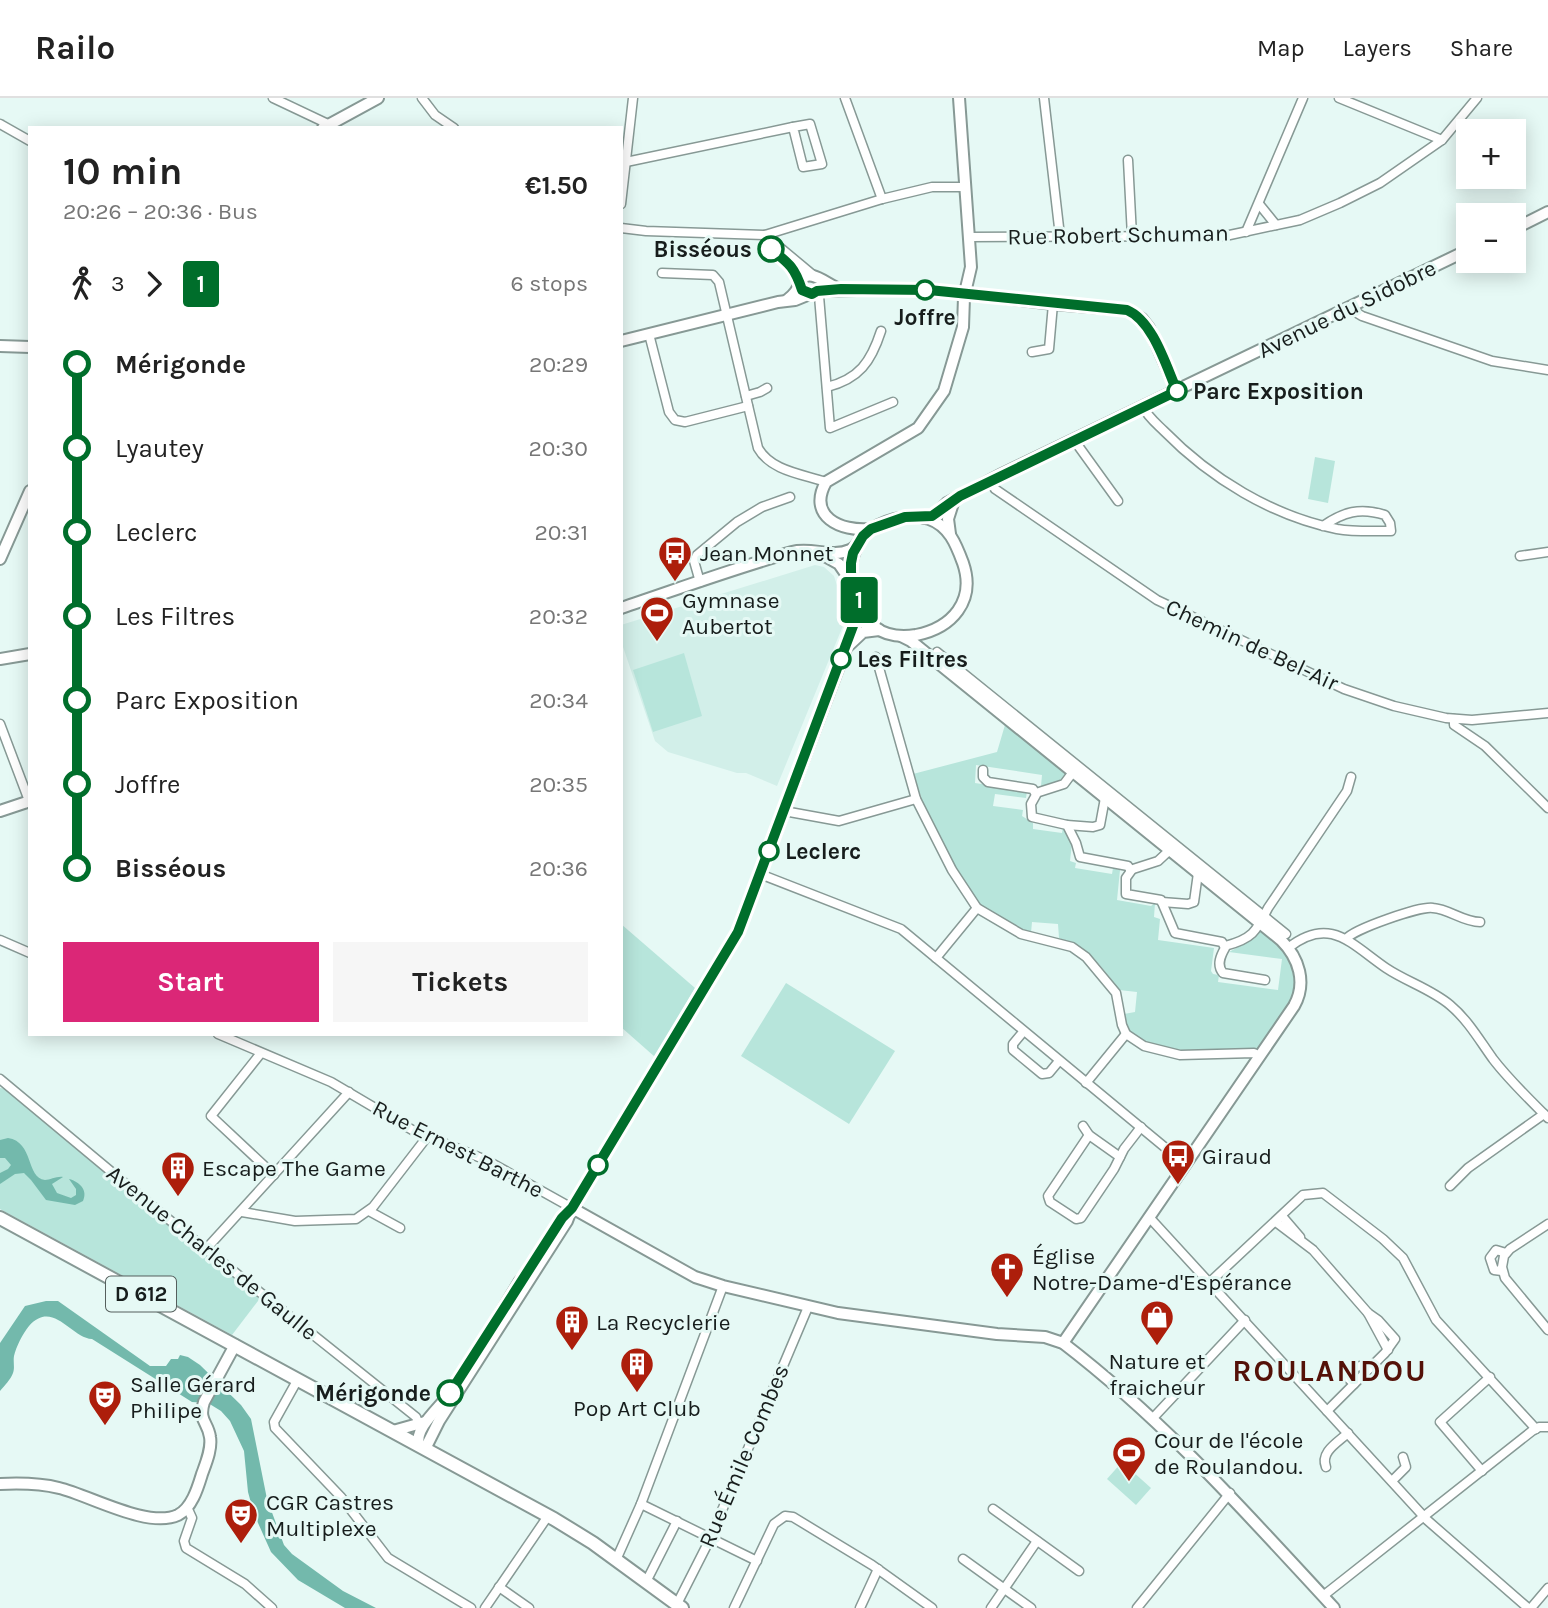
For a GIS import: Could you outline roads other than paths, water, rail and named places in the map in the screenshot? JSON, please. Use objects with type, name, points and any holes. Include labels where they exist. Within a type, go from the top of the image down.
[{"type":"main road","name":"Avenue Charles de Gaulle","points":[[0,1218],[582,1535],[679,1606]]},
{"type":"street","points":[[273,98],[325,126],[378,98]]},
{"type":"street","points":[[422,98],[435,115],[451,126]]},
{"type":"street","points":[[623,187],[625,138],[633,98]]},
{"type":"street","points":[[845,98],[882,199]]},
{"type":"street","points":[[950,534],[938,523],[924,517],[905,517],[871,529],[848,528],[826,517],[821,511],[820,493],[826,482],[918,428],[944,391],[963,327],[965,293],[971,267],[959,98]]},
{"type":"street","points":[[1044,98],[1060,236]]},
{"type":"street","points":[[1339,98],[1442,140]]},
{"type":"street","name":"Rue Robert Schuman","points":[[969,237],[1225,236],[1300,220],[1370,188],[1442,140],[1477,98]]},
{"type":"street","points":[[1245,232],[1301,99]]},
{"type":"street","points":[[0,124],[28,140]]},
{"type":"street","points":[[626,162],[793,127],[810,124],[822,164],[803,167],[793,127]]},
{"type":"street","points":[[1128,160],[1132,236]]},
{"type":"street","points":[[623,228],[765,235],[882,199],[932,187],[964,187]]},
{"type":"street","points":[[1259,204],[1276,225]]},
{"type":"street","points":[[1526,223],[1548,212]]},
{"type":"street","points":[[765,235],[828,285],[841,289]]},
{"type":"street","points":[[765,235],[770,248],[792,266],[802,290],[820,296],[830,428],[893,402]]},
{"type":"street","name":"Avenue du Sidobre","points":[[924,517],[936,514],[954,500],[990,481],[1456,256]]},
{"type":"street","points":[[662,273],[713,275],[719,282],[758,447],[765,459],[774,466],[826,482]]},
{"type":"street","points":[[787,300],[795,293],[804,276],[816,276]]},
{"type":"street","points":[[815,293],[820,286],[816,276]]},
{"type":"street","points":[[623,340],[841,289],[965,293],[1121,309],[1137,315],[1149,328],[1177,391]]},
{"type":"street","points":[[1032,352],[1049,349],[1053,304]]},
{"type":"street","points":[[1353,306],[1362,316],[1492,361],[1548,370]]},
{"type":"street","points":[[827,387],[847,382],[873,356],[881,331]]},
{"type":"street","points":[[649,334],[669,412],[675,420],[685,422],[748,406]]},
{"type":"street","points":[[0,346],[28,347]]},
{"type":"street","points":[[746,396],[767,388]]},
{"type":"street","points":[[1143,407],[1179,447],[1251,498],[1323,526],[1357,531],[1391,531],[1385,516],[1367,511],[1347,512],[1323,526]]},
{"type":"street","points":[[1074,440],[1118,501]]},
{"type":"street","name":"Chemin de Bel-Air","points":[[990,481],[995,489],[1169,606],[1344,689],[1405,709],[1454,719],[1472,720],[1548,713]]},
{"type":"street","points":[[0,559],[3,544],[28,495]]},
{"type":"street","points":[[700,582],[694,561],[697,555],[737,522],[762,507],[790,497]]},
{"type":"street","points":[[901,636],[934,630],[954,617],[964,602],[964,565],[950,534],[948,519],[954,500]]},
{"type":"street","points":[[848,528],[858,544]]},
{"type":"street","points":[[623,607],[795,551],[837,553],[849,550],[871,529]]},
{"type":"street","points":[[858,544],[851,563],[854,584],[869,620],[879,630]]},
{"type":"street","points":[[808,550],[835,561],[854,584]]},
{"type":"street","points":[[1520,556],[1548,552]]},
{"type":"street","points":[[422,1447],[551,1246],[738,932],[844,653],[860,603]]},
{"type":"street","points":[[844,653],[859,635],[867,630],[879,630],[901,636],[939,659],[1262,920],[1288,948],[1299,968],[1301,984],[1296,1002],[1063,1343],[1153,1418],[1230,1493],[1334,1608]]},
{"type":"street","points":[[934,630],[929,641],[939,659]]},
{"type":"street","points":[[0,659],[28,654]]},
{"type":"street","points":[[876,657],[916,799],[952,870],[977,908],[1021,934],[1072,947],[1086,957],[1116,993],[1126,1034],[1144,1046],[1173,1054],[1254,1053],[1259,1056]]},
{"type":"street","points":[[1454,719],[1454,726],[1471,734],[1485,746],[1548,808]]},
{"type":"street","points":[[0,724],[28,799],[28,802],[0,811]]},
{"type":"street","points":[[1075,769],[1063,784],[1036,793],[1031,804],[1031,817],[1067,825],[1093,827],[1100,825],[1105,798]]},
{"type":"street","points":[[1075,769],[1105,798],[1173,848],[1198,873],[1262,920],[1286,934]]},
{"type":"street","points":[[983,770],[984,779],[988,782],[1031,788],[1036,793]]},
{"type":"street","points":[[1225,946],[1250,936],[1262,920],[1347,791],[1351,777]]},
{"type":"street","points":[[784,811],[839,821],[916,799]]},
{"type":"street","points":[[1067,825],[1080,857],[1122,864],[1130,870]]},
{"type":"street","points":[[1173,848],[1158,860],[1130,870],[1126,878],[1126,894],[1162,902],[1188,904],[1194,902],[1198,873]]},
{"type":"street","points":[[760,874],[897,927],[1185,1164]]},
{"type":"street","points":[[1162,902],[1176,934],[1217,940],[1225,946]]},
{"type":"street","points":[[936,958],[977,908]]},
{"type":"street","points":[[1346,939],[1350,933],[1430,908],[1480,922]]},
{"type":"street","points":[[1288,948],[1302,937],[1326,933],[1346,939],[1395,974],[1429,990],[1452,1006],[1506,1075],[1546,1116],[1468,1168],[1450,1186]]},
{"type":"street","points":[[0,940],[28,952]]},
{"type":"street","points":[[1225,946],[1219,967],[1223,973],[1265,980]]},
{"type":"street","points":[[1023,1032],[1013,1044],[1013,1050],[1042,1074],[1049,1073],[1059,1061]]},
{"type":"street","points":[[1086,1083],[1126,1034]]},
{"type":"street","name":"Rue Ernest Barthe","points":[[223,1036],[349,1092],[427,1137],[486,1160],[695,1277],[838,1313],[997,1334],[1045,1337],[1063,1343]]},
{"type":"street","points":[[261,1053],[211,1116],[274,1175]]},
{"type":"street","name":"Avenue Charles de Gaulle","points":[[0,1079],[416,1417],[422,1426]]},
{"type":"street","points":[[206,1249],[349,1092]]},
{"type":"street","points":[[1083,1126],[1090,1135],[1120,1157]]},
{"type":"street","points":[[1090,1135],[1048,1196],[1050,1202],[1074,1218],[1081,1218],[1141,1127]]},
{"type":"street","points":[[242,1212],[307,1222],[356,1219],[369,1211],[427,1137]]},
{"type":"street","points":[[1210,1282],[1305,1194],[1322,1193],[1383,1239],[1406,1261],[1436,1320],[1536,1429]]},
{"type":"street","points":[[422,1447],[417,1436],[422,1426],[450,1393],[562,1218],[572,1208]]},
{"type":"street","points":[[369,1211],[400,1228]]},
{"type":"street","points":[[1149,1217],[1424,1517],[1530,1608],[1548,1588]]},
{"type":"street","points":[[1279,1219],[1395,1338],[1388,1350],[1327,1411]]},
{"type":"street","points":[[1548,1224],[1506,1253],[1502,1271],[1504,1278],[1548,1330]]},
{"type":"street","points":[[616,1560],[723,1286]]},
{"type":"street","name":"Rue Émile Combes","points":[[679,1606],[808,1307]]},
{"type":"street","points":[[1153,1418],[1245,1320]]},
{"type":"street","points":[[0,1484],[28,1483],[57,1487],[139,1514],[175,1516],[187,1507],[202,1476],[211,1440],[202,1421],[201,1411],[235,1345]]},
{"type":"street","points":[[1354,1384],[1346,1376],[1347,1373],[1359,1366],[1369,1369]]},
{"type":"street","points":[[1482,1471],[1440,1422],[1490,1377]]},
{"type":"street","points":[[298,1379],[274,1426],[341,1497],[388,1558],[471,1608]]},
{"type":"street","points":[[393,1431],[422,1426]]},
{"type":"street","points":[[1323,1597],[1536,1429],[1548,1427]]},
{"type":"street","points":[[1326,1467],[1323,1459],[1325,1454],[1348,1433]]},
{"type":"street","points":[[1392,1481],[1406,1467],[1403,1457]]},
{"type":"street","points":[[1137,1608],[1230,1493]]},
{"type":"street","points":[[640,1504],[757,1560]]},
{"type":"street","points":[[187,1507],[192,1518],[185,1538],[187,1548],[245,1584],[272,1608]]},
{"type":"street","points":[[993,1509],[1079,1572]]},
{"type":"street","points":[[485,1608],[548,1516]]},
{"type":"street","points":[[734,1608],[774,1524],[785,1516],[793,1517],[878,1569],[932,1608]]},
{"type":"street","points":[[646,1582],[677,1521]]},
{"type":"street","points":[[991,1608],[1037,1541]]},
{"type":"street","points":[[963,1559],[1031,1608]]},
{"type":"street","points":[[860,1608],[878,1569]]},
{"type":"street","points":[[499,1587],[529,1608]]},
{"type":"place","name":"Bisséous","points":[[771,249]]},
{"type":"place","name":"Joffre","points":[[925,290]]},
{"type":"place","name":"Parc Exposition","points":[[1177,391]]},
{"type":"place","name":"Jean Monnet","points":[[675,583]]},
{"type":"place","name":"Gymnase Aubertot","points":[[657,643]]},
{"type":"place","name":"Les Filtres","points":[[841,659]]},
{"type":"place","name":"Leclerc","points":[[769,851]]},
{"type":"place","name":"Giraud","points":[[1178,1186]]},
{"type":"place","name":"Escape The Game","points":[[178,1198]]},
{"type":"place","name":"Église Notre-Dame-d'Espérance","points":[[1007,1299]]},
{"type":"place","name":"Nature et fraicheur","points":[[1157,1347]]},
{"type":"place","name":"La Recyclerie","points":[[572,1352]]},
{"type":"place","name":"Mérigonde","points":[[450,1393]]},
{"type":"place","name":"Pop Art Club","points":[[637,1394]]},
{"type":"place","name":"Salle Gérard Philipe","points":[[105,1427]]},
{"type":"place","name":"Cour de l'école de Roulandou.","points":[[1129,1483]]},
{"type":"place","name":"CGR Castres Multiplexe","points":[[241,1545]]},
{"type":"district","name":"ROULANDOU","points":[[1330,1371]]}]
